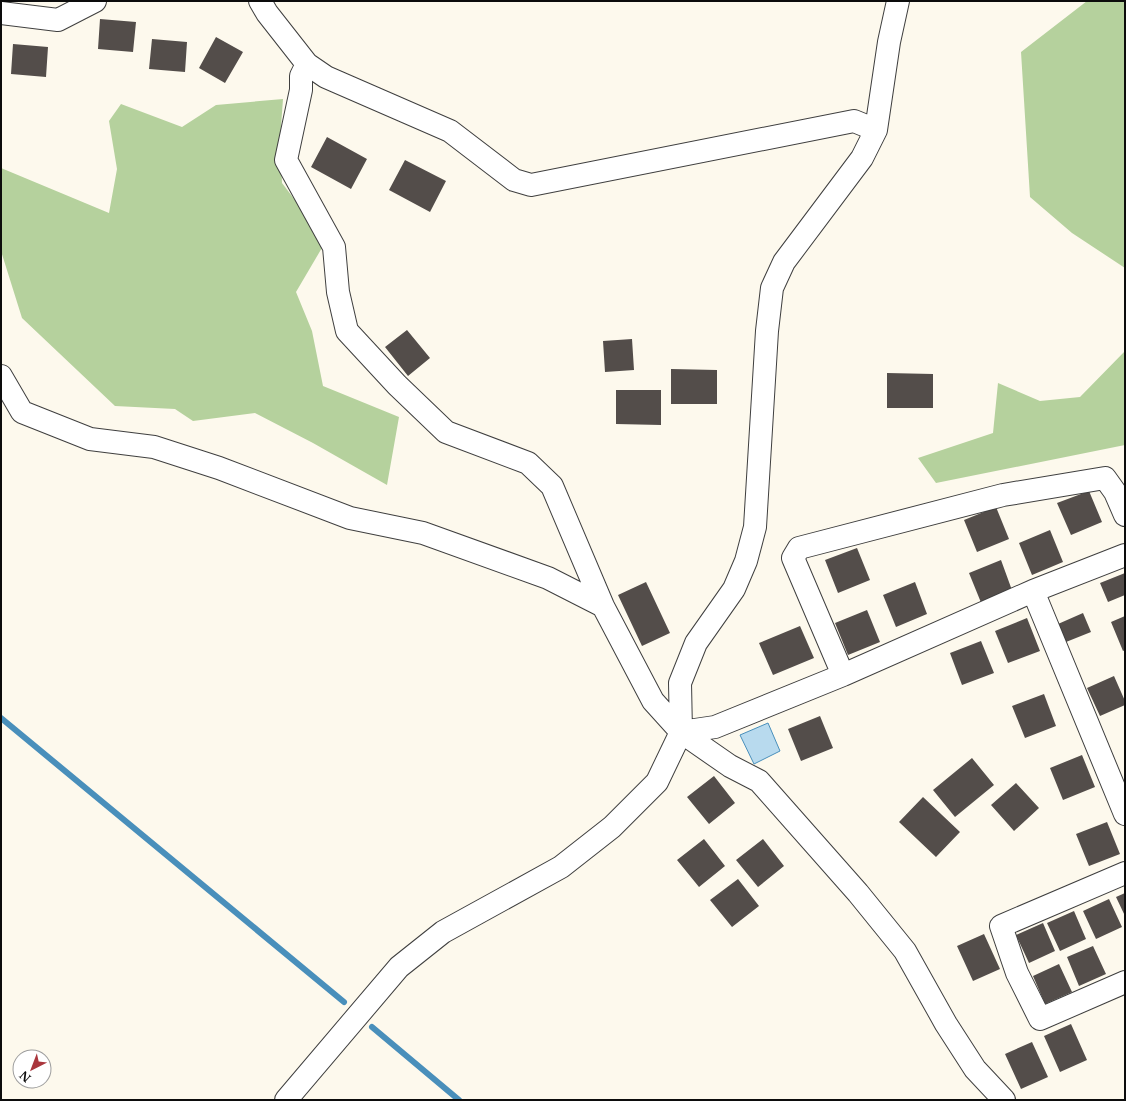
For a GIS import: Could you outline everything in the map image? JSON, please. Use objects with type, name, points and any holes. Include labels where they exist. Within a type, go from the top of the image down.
[{"type":"street","points":[[1,13],[58,20],[95,1]]},
{"type":"street","points":[[260,1],[267,13],[307,64],[326,77],[450,130],[514,180],[531,185],[854,121],[876,130]]},
{"type":"street","points":[[286,1100],[399,967],[443,932],[561,867],[612,827],[657,782],[681,732],[680,683],[696,643],[734,589],[746,561],[755,527],[767,331],[772,288],[784,262],[862,158],[876,130],[889,42],[898,1]]},
{"type":"street","points":[[307,64],[301,76],[301,90],[286,160],[334,247],[338,292],[347,331],[397,385],[446,432],[528,463],[552,486],[603,606],[653,701],[681,732],[730,766],[759,781],[858,893],[905,951],[946,1024],[975,1069],[1004,1100]]},
{"type":"street","points":[[1,376],[22,412],[90,439],[154,447],[219,468],[350,518],[423,533],[548,578],[603,606]]},
{"type":"street","points":[[843,675],[793,558],[799,548],[1003,495],[1105,478],[1115,492],[1125,515]]},
{"type":"street","points":[[681,732],[715,727],[843,675],[1033,591],[1125,555]]},
{"type":"street","points":[[1033,591],[1125,814]]},
{"type":"street","points":[[1125,873],[1001,926],[1017,973],[1040,1019],[1125,982]]},
{"type":"green space","points":[[1087,1],[1125,1],[1125,268],[1072,233],[1030,197],[1021,52]]},
{"type":"green space","points":[[283,99],[280,140],[282,183],[326,241],[296,292],[312,331],[323,386],[399,417],[387,485],[313,443],[255,413],[193,421],[175,409],[115,406],[22,318],[1,251],[1,168],[109,213],[117,169],[109,121],[121,104],[182,127],[216,105]]},
{"type":"green space","points":[[1125,351],[1125,445],[936,483],[918,458],[993,433],[998,383],[1040,401],[1080,397]]},
{"type":"water","points":[[768,723],[780,751],[754,764],[740,735]]},
{"type":"building","points":[[100,19],[136,22],[133,52],[98,49]]},
{"type":"building","points":[[216,37],[243,52],[225,83],[199,68]]},
{"type":"building","points":[[152,39],[187,42],[185,72],[149,69]]},
{"type":"building","points":[[13,44],[48,47],[46,77],[11,74]]},
{"type":"building","points":[[327,137],[367,159],[351,189],[311,167]]},
{"type":"building","points":[[405,160],[446,181],[430,212],[389,190]]},
{"type":"building","points":[[407,330],[430,358],[408,376],[385,347]]},
{"type":"building","points":[[632,339],[634,370],[605,372],[603,341]]},
{"type":"building","points":[[671,369],[717,370],[717,404],[671,404]]},
{"type":"building","points":[[887,373],[933,374],[933,408],[887,408]]},
{"type":"building","points":[[616,390],[661,390],[661,425],[616,424]]},
{"type":"building","points":[[1089,491],[1102,522],[1071,535],[1057,503]]},
{"type":"building","points":[[996,507],[1009,539],[977,552],[964,520]]},
{"type":"building","points":[[1050,530],[1063,562],[1032,575],[1019,543]]},
{"type":"building","points":[[857,548],[870,580],[838,593],[825,560]]},
{"type":"building","points":[[1001,560],[1013,593],[982,605],[969,573]]},
{"type":"building","points":[[1125,573],[1125,595],[1108,602],[1100,583]]},
{"type":"building","points":[[646,582],[670,633],[642,646],[618,595]]},
{"type":"building","points":[[915,582],[927,614],[896,627],[883,595]]},
{"type":"building","points":[[867,610],[880,642],[848,655],[835,623]]},
{"type":"building","points":[[1083,613],[1091,632],[1066,642],[1058,624]]},
{"type":"building","points":[[1125,616],[1125,650],[1123,651],[1111,622]]},
{"type":"building","points":[[1027,618],[1040,651],[1008,663],[995,631]]},
{"type":"building","points":[[800,626],[814,658],[773,675],[759,643]]},
{"type":"building","points":[[981,641],[994,673],[962,685],[950,653]]},
{"type":"building","points":[[1114,676],[1125,701],[1125,705],[1100,716],[1087,688]]},
{"type":"building","points":[[1044,694],[1056,726],[1025,738],[1012,706]]},
{"type":"building","points":[[820,716],[833,748],[801,761],[788,729]]},
{"type":"building","points":[[1082,755],[1095,787],[1063,800],[1050,768]]},
{"type":"building","points":[[972,758],[994,785],[955,817],[933,790]]},
{"type":"building","points":[[714,776],[735,803],[709,824],[687,797]]},
{"type":"building","points":[[1016,783],[1039,808],[1014,831],[991,805]]},
{"type":"building","points":[[923,797],[960,832],[936,857],[899,822]]},
{"type":"building","points":[[1107,822],[1120,854],[1089,866],[1076,834]]},
{"type":"building","points":[[704,839],[725,866],[699,887],[677,860]]},
{"type":"building","points":[[763,839],[784,866],[758,887],[736,860]]},
{"type":"building","points":[[738,879],[759,906],[732,927],[710,900]]},
{"type":"building","points":[[1125,893],[1125,916],[1116,897]]},
{"type":"building","points":[[1109,899],[1122,927],[1096,939],[1083,911]]},
{"type":"building","points":[[1074,911],[1086,939],[1060,951],[1047,923]]},
{"type":"building","points":[[1043,923],[1055,951],[1029,963],[1016,935]]},
{"type":"building","points":[[984,934],[1000,969],[973,981],[957,946]]},
{"type":"building","points":[[1093,946],[1106,974],[1079,986],[1067,957]]},
{"type":"building","points":[[1059,964],[1072,992],[1045,1004],[1033,976]]},
{"type":"building","points":[[1071,1024],[1087,1060],[1060,1072],[1044,1036]]},
{"type":"building","points":[[1032,1042],[1048,1077],[1021,1089],[1005,1054]]},
{"type":"waterway","points":[[1,718],[344,1002]]},
{"type":"waterway","points":[[372,1027],[459,1100]]}]
